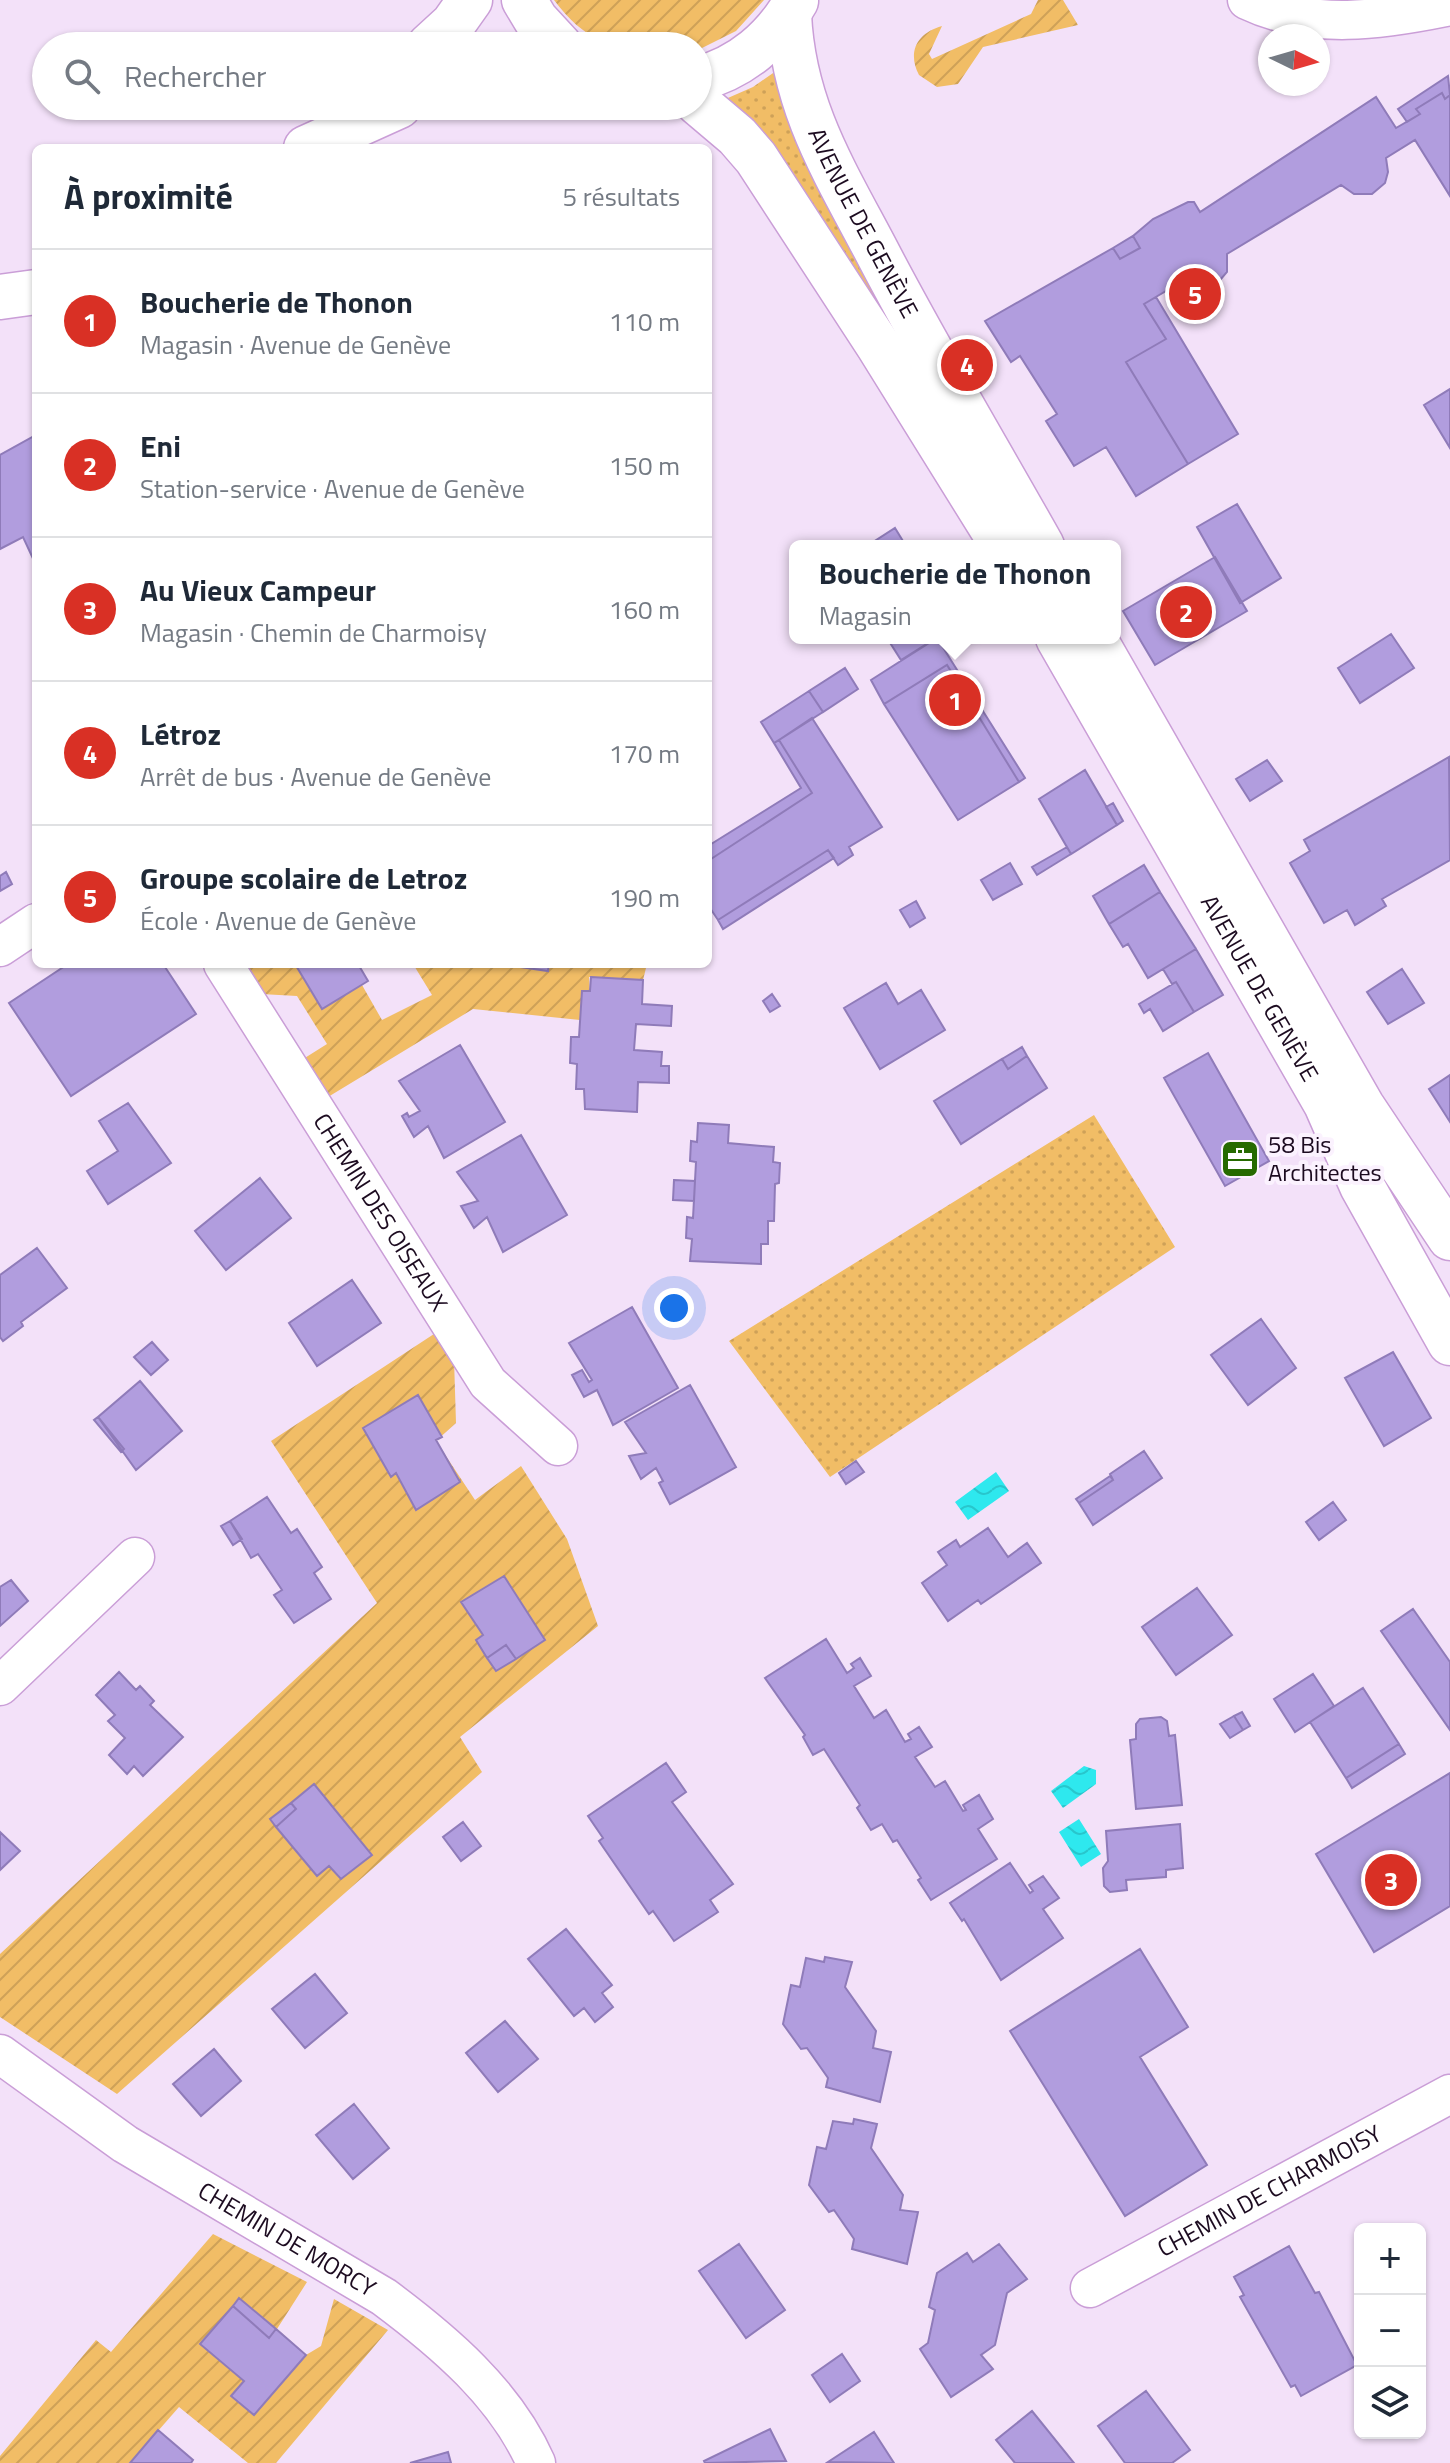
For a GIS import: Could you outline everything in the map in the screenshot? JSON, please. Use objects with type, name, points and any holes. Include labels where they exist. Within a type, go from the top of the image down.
[{"type":"main road","points":[[444,32],[470,0]]},
{"type":"main road","points":[[524,0],[547,32]]},
{"type":"main road","points":[[712,74],[751,54],[793,7]]},
{"type":"main road","name":"AVENUE DE GENÈVE","points":[[793,7],[796,83],[827,156],[926,345],[1039,540]]},
{"type":"main road","name":"AVENUE DE GENÈVE","points":[[712,115],[737,136],[756,158],[936,434],[999,540]]},
{"type":"main road","points":[[336,134],[368,120]]},
{"type":"main road","points":[[0,297],[32,293]]},
{"type":"main road","name":"AVENUE DE GENÈVE","points":[[1061,644],[1326,1104],[1354,1170],[1388,1233],[1437,1289],[1450,1343]]},
{"type":"main road","name":"AVENUE DE GENÈVE","points":[[1097,644],[1362,1106],[1440,1222]]},
{"type":"main road","points":[[1388,1233],[1440,1222]]},
{"type":"street","points":[[1253,1],[1302,17],[1353,21],[1450,6]]},
{"type":"street","points":[[0,947],[32,926]]},
{"type":"street","name":"CHEMIN DES OISEAUX","points":[[226,968],[488,1383],[558,1446]]},
{"type":"street","points":[[0,1686],[135,1557]]},
{"type":"street","name":"CHEMIN DE MORCY","points":[[0,2054],[125,2144],[384,2297],[423,2326],[474,2373],[536,2463]]},
{"type":"street","name":"CHEMIN DE CHARMOISY","points":[[1090,2288],[1450,2094]]},
{"type":"shaded area","points":[[554,0],[764,0],[736,31],[712,43],[712,32],[586,32]]},
{"type":"shaded area","points":[[1038,0],[1063,0],[1078,25],[983,47],[958,84],[937,87],[919,75],[914,51],[926,33],[942,26],[929,54],[932,59],[1031,14]]},
{"type":"shaded area","points":[[776,71],[895,319],[882,326],[721,101],[753,87]]},
{"type":"shaded area","points":[[244,968],[352,968],[382,1020],[432,995],[415,968],[646,968],[643,980],[589,977],[590,991],[580,1020],[473,1009],[328,1097],[300,1061],[327,1044],[297,996],[261,994]]},
{"type":"shaded area","points":[[1094,1115],[1175,1247],[830,1477],[729,1341]]},
{"type":"shaded area","points":[[437,1332],[454,1359],[456,1423],[436,1441],[475,1500],[521,1466],[567,1539],[598,1626],[460,1737],[482,1772],[117,2094],[0,2017],[0,1954],[377,1603],[271,1441]]},
{"type":"shaded area","points":[[213,2234],[307,2282],[277,2329],[306,2355],[321,2346],[334,2299],[388,2330],[276,2463],[248,2463],[179,2407],[130,2463],[0,2463],[0,2456],[96,2340],[111,2352]]},
{"type":"water","points":[[996,1472],[1009,1491],[968,1520],[955,1502]]},
{"type":"water","points":[[1084,1766],[1096,1770],[1096,1784],[1063,1808],[1051,1791]]},
{"type":"water","points":[[1079,1819],[1101,1854],[1081,1867],[1059,1832]]},
{"type":"building","points":[[1448,76],[1450,95],[1445,99],[1442,93],[1416,109],[1420,114],[1407,122],[1398,109]]},
{"type":"building","points":[[1442,93],[1445,99],[1450,95],[1450,196],[1415,140],[1386,158],[1388,172],[1385,183],[1372,194],[1354,194],[1341,185],[1227,254],[1227,272],[1215,286],[1197,289],[1183,281],[1144,304],[1166,339],[1126,362],[1188,464],[1136,496],[1106,447],[1074,466],[1046,421],[1057,414],[1020,356],[1011,362],[985,321],[1113,248],[1120,259],[1140,248],[1133,236],[1153,219],[1188,202],[1194,202],[1200,212],[1376,97],[1396,128],[1420,114],[1416,109]]},
{"type":"building","points":[[1133,236],[1140,248],[1120,259],[1113,248]]},
{"type":"building","points":[[1156,297],[1238,434],[1188,464],[1126,362],[1166,339],[1144,304]]},
{"type":"building","points":[[1450,389],[1450,448],[1424,405]]},
{"type":"building","points":[[32,437],[32,556],[23,537],[0,549],[0,455]]},
{"type":"building","points":[[1237,504],[1281,578],[1240,603],[1197,527]]},
{"type":"building","points":[[895,528],[902,540],[876,540]]},
{"type":"building","points":[[1215,557],[1247,611],[1155,665],[1123,611]]},
{"type":"building","points":[[1391,634],[1414,668],[1360,703],[1338,668]]},
{"type":"building","points":[[891,644],[926,644],[901,660]]},
{"type":"building","points":[[928,644],[941,644],[1025,778],[1019,782],[947,665],[884,704],[871,680]]},
{"type":"building","points":[[947,665],[1019,782],[958,820],[884,704]]},
{"type":"building","points":[[845,668],[858,689],[823,712],[809,691]]},
{"type":"building","points":[[809,691],[823,712],[774,743],[761,722]]},
{"type":"building","points":[[812,718],[882,827],[849,847],[853,855],[838,865],[828,850],[718,920],[712,911],[712,858],[812,793],[779,740]]},
{"type":"building","points":[[779,740],[812,793],[712,858],[712,844],[801,788],[774,743]]},
{"type":"building","points":[[1449,757],[1450,860],[1382,899],[1386,906],[1355,925],[1347,910],[1324,923],[1290,863],[1310,851],[1304,840]]},
{"type":"building","points":[[1267,760],[1282,781],[1250,801],[1236,779]]},
{"type":"building","points":[[1085,770],[1117,825],[1071,854],[1039,799]]},
{"type":"building","points":[[1113,803],[1123,821],[1117,825],[1106,807]]},
{"type":"building","points":[[1067,847],[1071,854],[1037,875],[1032,867]]},
{"type":"building","points":[[828,850],[834,858],[723,929],[718,920]]},
{"type":"building","points":[[1010,863],[1022,884],[993,900],[981,880]]},
{"type":"building","points":[[1144,865],[1160,892],[1109,924],[1093,896]]},
{"type":"building","points":[[6,872],[12,884],[0,891],[0,876]]},
{"type":"building","points":[[1160,892],[1196,949],[1148,978],[1128,944],[1123,947],[1109,924]]},
{"type":"building","points":[[916,901],[925,918],[910,927],[900,910]]},
{"type":"building","points":[[1196,949],[1223,995],[1194,1012],[1176,982],[1172,984],[1163,969]]},
{"type":"building","points":[[62,968],[166,968],[196,1014],[71,1096],[9,1003]]},
{"type":"building","points":[[297,968],[360,968],[368,981],[322,1009]]},
{"type":"building","points":[[1402,969],[1424,1003],[1388,1024],[1367,992]]},
{"type":"building","points":[[591,977],[643,980],[642,1004],[672,1006],[671,1026],[636,1024],[634,1050],[662,1052],[661,1066],[669,1066],[669,1083],[638,1082],[637,1112],[585,1109],[584,1089],[576,1089],[577,1064],[570,1063],[571,1037],[579,1037],[582,991],[590,991]]},
{"type":"building","points":[[1176,982],[1194,1012],[1163,1031],[1150,1009],[1144,1013],[1139,1004]]},
{"type":"building","points":[[886,983],[898,1004],[921,990],[945,1030],[880,1069],[844,1008]]},
{"type":"building","points":[[772,994],[780,1006],[770,1012],[763,1001]]},
{"type":"building","points":[[460,1045],[505,1122],[444,1158],[428,1126],[414,1137],[402,1116],[407,1113],[409,1117],[420,1111],[399,1081]]},
{"type":"building","points":[[1022,1047],[1027,1056],[1008,1069],[1002,1059]]},
{"type":"building","points":[[1208,1053],[1269,1161],[1225,1186],[1164,1078]]},
{"type":"building","points":[[1027,1056],[1047,1088],[961,1144],[934,1101],[1002,1059],[1008,1069]]},
{"type":"building","points":[[1450,1075],[1450,1122],[1429,1089]]},
{"type":"building","points":[[128,1103],[171,1163],[108,1204],[87,1171],[118,1151],[99,1121]]},
{"type":"building","points":[[698,1123],[729,1125],[728,1143],[774,1147],[773,1162],[780,1163],[779,1183],[775,1184],[774,1221],[768,1221],[768,1244],[761,1244],[761,1264],[690,1261],[692,1239],[686,1238],[687,1217],[693,1218],[696,1162],[690,1161],[691,1141],[697,1142]]},
{"type":"building","points":[[521,1135],[567,1215],[503,1252],[487,1217],[474,1228],[461,1206],[478,1201],[457,1172]]},
{"type":"building","points":[[260,1178],[291,1218],[226,1270],[195,1231]]},
{"type":"building","points":[[674,1180],[695,1181],[694,1201],[673,1200]]},
{"type":"building","points":[[37,1248],[67,1288],[21,1322],[23,1326],[3,1341],[0,1337],[0,1275]]},
{"type":"building","points":[[352,1280],[381,1323],[317,1366],[289,1323]]},
{"type":"building","points":[[632,1307],[678,1388],[613,1425],[597,1390],[584,1397],[572,1375],[582,1370],[589,1382],[592,1380],[569,1343]]},
{"type":"building","points":[[1261,1319],[1296,1368],[1248,1405],[1211,1355]]},
{"type":"building","points":[[152,1342],[168,1360],[151,1375],[134,1357]]},
{"type":"building","points":[[1393,1352],[1431,1418],[1384,1446],[1345,1378]]},
{"type":"building","points":[[140,1381],[182,1431],[136,1470],[98,1417]]},
{"type":"building","points":[[690,1385],[736,1467],[670,1504],[659,1483],[663,1481],[656,1468],[641,1479],[629,1456],[646,1453],[625,1422]]},
{"type":"building","points":[[418,1395],[442,1437],[436,1440],[460,1482],[416,1510],[396,1473],[391,1477],[363,1428]]},
{"type":"building","points":[[98,1417],[124,1449],[121,1452],[94,1420]]},
{"type":"building","points":[[1144,1451],[1162,1478],[1093,1525],[1079,1503],[1113,1480],[1110,1474]]},
{"type":"building","points":[[856,1461],[864,1472],[846,1484],[839,1473]]},
{"type":"building","points":[[1110,1476],[1113,1480],[1079,1503],[1076,1499]]},
{"type":"building","points":[[267,1497],[291,1533],[297,1529],[322,1567],[314,1573],[331,1599],[294,1623],[274,1595],[282,1590],[258,1554],[251,1558],[230,1521]]},
{"type":"building","points":[[1333,1502],[1346,1520],[1319,1540],[1306,1522]]},
{"type":"building","points":[[230,1521],[242,1539],[233,1545],[221,1526]]},
{"type":"building","points":[[988,1528],[1008,1557],[1027,1543],[1041,1563],[981,1604],[978,1600],[948,1621],[922,1583],[947,1565],[938,1552],[956,1540],[960,1547]]},
{"type":"building","points":[[504,1576],[545,1640],[516,1659],[506,1645],[487,1658],[476,1640],[483,1635],[461,1602]]},
{"type":"building","points":[[11,1580],[28,1601],[0,1626],[0,1587]]},
{"type":"building","points":[[1197,1588],[1232,1635],[1176,1675],[1142,1627]]},
{"type":"building","points":[[1413,1609],[1450,1662],[1450,1730],[1381,1631]]},
{"type":"building","points":[[826,1639],[847,1673],[854,1668],[851,1664],[860,1658],[871,1676],[854,1686],[874,1718],[886,1710],[905,1742],[911,1739],[908,1734],[919,1727],[932,1747],[915,1757],[935,1787],[945,1781],[963,1811],[966,1810],[963,1805],[979,1795],[993,1819],[978,1829],[997,1859],[931,1900],[897,1840],[893,1842],[882,1824],[871,1830],[857,1808],[860,1805],[824,1749],[813,1755],[803,1737],[805,1735],[765,1678]]},
{"type":"building","points":[[506,1645],[516,1659],[496,1671],[487,1658]]},
{"type":"building","points":[[119,1672],[136,1690],[140,1686],[154,1701],[150,1705],[183,1737],[143,1776],[134,1766],[127,1774],[109,1755],[125,1738],[108,1721],[115,1715],[96,1695]]},
{"type":"building","points":[[1313,1674],[1334,1706],[1295,1732],[1274,1699]]},
{"type":"building","points":[[1363,1688],[1399,1744],[1346,1778],[1310,1722]]},
{"type":"building","points":[[1242,1712],[1250,1726],[1243,1730],[1234,1716]]},
{"type":"building","points":[[1234,1716],[1243,1730],[1230,1738],[1220,1724]]},
{"type":"building","points":[[1161,1717],[1167,1721],[1169,1736],[1175,1735],[1182,1805],[1136,1809],[1130,1740],[1136,1739],[1136,1724],[1140,1719]]},
{"type":"building","points":[[1399,1744],[1405,1754],[1352,1788],[1346,1778]]},
{"type":"building","points":[[666,1763],[686,1792],[672,1802],[733,1884],[710,1900],[718,1912],[674,1941],[653,1911],[649,1914],[599,1841],[603,1838],[588,1816]]},
{"type":"building","points":[[1450,1773],[1450,1906],[1374,1952],[1316,1854]]},
{"type":"building","points":[[314,1784],[372,1855],[341,1879],[329,1866],[317,1876],[276,1827],[296,1809],[291,1803]]},
{"type":"building","points":[[291,1803],[296,1809],[276,1827],[270,1819]]},
{"type":"building","points":[[463,1822],[481,1846],[461,1861],[443,1837]]},
{"type":"building","points":[[1180,1824],[1183,1868],[1166,1870],[1166,1877],[1126,1880],[1127,1890],[1110,1892],[1104,1886],[1103,1868],[1108,1861],[1106,1831]]},
{"type":"building","points":[[0,1832],[20,1851],[0,1870]]},
{"type":"building","points":[[1010,1863],[1030,1893],[1033,1891],[1029,1885],[1043,1876],[1059,1898],[1043,1909],[1063,1938],[1001,1980],[964,1919],[962,1921],[950,1903]]},
{"type":"building","points":[[566,1929],[612,1985],[602,1993],[613,2007],[595,2022],[584,2008],[574,2016],[528,1959]]},
{"type":"building","points":[[1140,1949],[1188,2027],[1140,2057],[1207,2165],[1125,2216],[1010,2031]]},
{"type":"building","points":[[825,1957],[852,1962],[845,1987],[876,2031],[873,2048],[891,2052],[880,2102],[826,2087],[828,2078],[807,2048],[801,2049],[783,2024],[791,1985],[800,1987],[806,1958],[824,1962]]},
{"type":"building","points":[[315,1974],[347,2013],[305,2048],[272,2009]]},
{"type":"building","points":[[505,2021],[538,2059],[498,2092],[466,2053]]},
{"type":"building","points":[[214,2049],[241,2081],[201,2116],[173,2084]]},
{"type":"building","points":[[354,2104],[389,2148],[353,2179],[316,2135]]},
{"type":"building","points":[[854,2119],[877,2124],[871,2148],[903,2195],[900,2210],[918,2212],[907,2264],[852,2249],[854,2239],[834,2210],[829,2212],[809,2185],[817,2147],[826,2149],[833,2121],[853,2124]]},
{"type":"building","points":[[739,2244],[785,2310],[746,2338],[699,2271]]},
{"type":"building","points":[[999,2244],[1027,2279],[1007,2293],[995,2345],[981,2355],[993,2369],[951,2397],[920,2349],[928,2343],[935,2310],[929,2307],[937,2273],[967,2253],[973,2262]]},
{"type":"building","points":[[1289,2246],[1315,2293],[1319,2292],[1354,2359],[1354,2367],[1301,2396],[1295,2385],[1291,2387],[1240,2297],[1244,2295],[1234,2277]]},
{"type":"building","points":[[239,2298],[276,2329],[269,2338],[233,2306]]},
{"type":"building","points":[[233,2306],[269,2338],[276,2329],[306,2355],[254,2415],[231,2396],[244,2381],[200,2344]]},
{"type":"building","points":[[842,2354],[860,2381],[830,2402],[812,2375]]},
{"type":"building","points":[[1146,2391],[1190,2450],[1172,2463],[1125,2463],[1098,2426]]},
{"type":"building","points":[[1032,2411],[1074,2463],[1015,2463],[996,2440]]},
{"type":"building","points":[[770,2429],[786,2461],[705,2463],[704,2461]]},
{"type":"building","points":[[158,2430],[193,2460],[191,2463],[130,2463]]},
{"type":"building","points":[[874,2432],[894,2463],[828,2462]]},
{"type":"building","points":[[448,2452],[451,2463],[410,2463]]},
{"type":"place","name":"Groupe scolaire de Letroz","points":[[1195,294]]},
{"type":"place","name":"Létroz","points":[[967,365]]},
{"type":"place","name":"Eni","points":[[1186,612]]},
{"type":"place","name":"Boucherie de Thonon","points":[[955,700]]},
{"type":"place","name":"58 Bis Architectes","points":[[1240,1159]]},
{"type":"place","name":"Au Vieux Campeur","points":[[1391,1880]]}]
